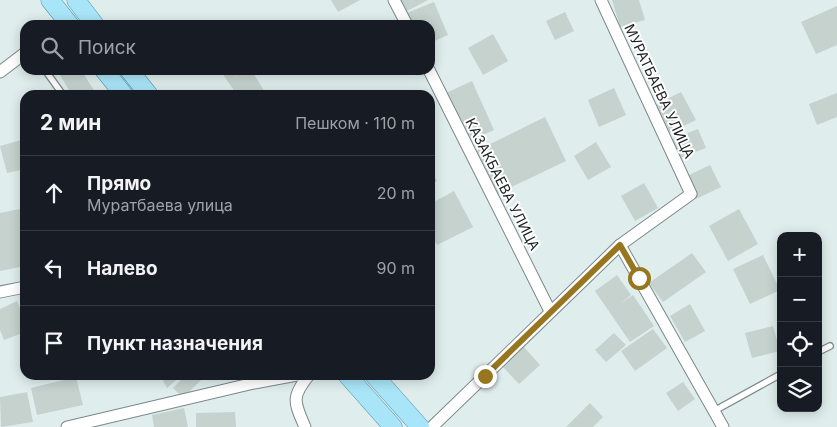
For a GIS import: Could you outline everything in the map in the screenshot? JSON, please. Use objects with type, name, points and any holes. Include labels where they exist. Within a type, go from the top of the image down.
[{"type":"main road","points":[[50,0],[62,20]]},
{"type":"main road","points":[[76,0],[91,20]]},
{"type":"main road","points":[[108,75],[120,90]]},
{"type":"main road","points":[[134,75],[145,90]]},
{"type":"main road","points":[[351,380],[393,427]]},
{"type":"main road","points":[[378,380],[420,427]]},
{"type":"street","points":[[394,0],[404,20]]},
{"type":"street","name":"МУРАТБАЕВА УЛИЦА","points":[[601,0],[691,194],[620,245]]},
{"type":"street","points":[[0,72],[20,56]]},
{"type":"street","name":"КАЗАКБАЕВА УЛИЦА","points":[[432,75],[550,311]]},
{"type":"street","points":[[432,427],[620,245],[723,427]]},
{"type":"street","points":[[0,292],[20,288]]},
{"type":"street","points":[[67,427],[247,380]]},
{"type":"street","points":[[305,380],[298,388],[296,405],[305,427]]},
{"type":"lane","points":[[49,75],[59,90]]},
{"type":"lane","points":[[822,350],[830,346]]},
{"type":"lane","points":[[714,411],[777,376]]},
{"type":"building","points":[[331,0],[360,0],[338,12]]},
{"type":"building","points":[[397,0],[428,0],[403,13]]},
{"type":"building","points":[[612,0],[639,0],[645,20],[620,27]]},
{"type":"building","points":[[434,2],[448,35],[435,41],[435,20],[407,20],[404,14]]},
{"type":"building","points":[[837,6],[837,45],[816,54],[801,22]]},
{"type":"building","points":[[565,12],[574,31],[555,40],[546,21]]},
{"type":"building","points":[[493,34],[508,61],[483,75],[468,48]]},
{"type":"building","points":[[60,75],[84,75],[94,90],[69,90]]},
{"type":"building","points":[[223,75],[238,75],[235,77],[238,75],[254,75],[264,90],[234,90]]},
{"type":"building","points":[[472,81],[494,130],[468,142],[446,93]]},
{"type":"building","points":[[614,88],[626,115],[599,127],[588,100]]},
{"type":"building","points":[[681,92],[696,120],[667,134],[653,106]]},
{"type":"building","points":[[837,93],[837,117],[817,125],[809,104]]},
{"type":"building","points":[[545,117],[566,161],[495,195],[474,152]]},
{"type":"building","points":[[698,129],[706,148],[677,159],[670,140]]},
{"type":"building","points":[[20,140],[20,170],[7,173],[0,146]]},
{"type":"building","points":[[596,142],[611,167],[588,180],[574,156]]},
{"type":"building","points":[[710,165],[721,187],[696,199],[685,177]]},
{"type":"building","points":[[644,183],[658,208],[635,221],[621,196]]},
{"type":"building","points":[[454,191],[473,227],[437,245],[435,241],[435,201]]},
{"type":"building","points":[[20,209],[20,267],[0,271],[0,213]]},
{"type":"building","points":[[739,209],[758,244],[728,261],[709,226]]},
{"type":"building","points":[[692,253],[706,272],[663,302],[649,283]]},
{"type":"building","points":[[763,255],[777,284],[777,291],[750,304],[733,269]]},
{"type":"building","points":[[617,275],[631,295],[620,304],[633,295],[654,326],[630,342],[595,291]]},
{"type":"building","points":[[17,301],[20,308],[20,334],[4,340],[0,330],[0,309]]},
{"type":"building","points":[[690,304],[705,331],[685,342],[670,316]]},
{"type":"building","points":[[773,326],[777,340],[777,352],[752,358],[745,333]]},
{"type":"building","points":[[653,329],[667,348],[635,371],[621,351]]},
{"type":"building","points":[[614,333],[626,345],[606,362],[595,350]]},
{"type":"building","points":[[523,346],[540,365],[519,384],[501,365]]},
{"type":"building","points":[[64,380],[77,380],[83,405],[37,415],[31,388]]},
{"type":"building","points":[[163,380],[176,380],[167,388]]},
{"type":"building","points":[[181,380],[201,380],[183,398],[173,388]]},
{"type":"building","points":[[683,382],[695,399],[678,411],[666,393]]},
{"type":"building","points":[[27,392],[33,422],[1,427],[0,397]]},
{"type":"building","points":[[590,403],[603,417],[593,427],[566,427]]},
{"type":"building","points":[[184,408],[188,427],[154,427],[152,415]]},
{"type":"building","points":[[235,412],[236,427],[196,427],[196,413]]},
{"type":"route","points":[[485,376],[620,245],[639,278]]}]
